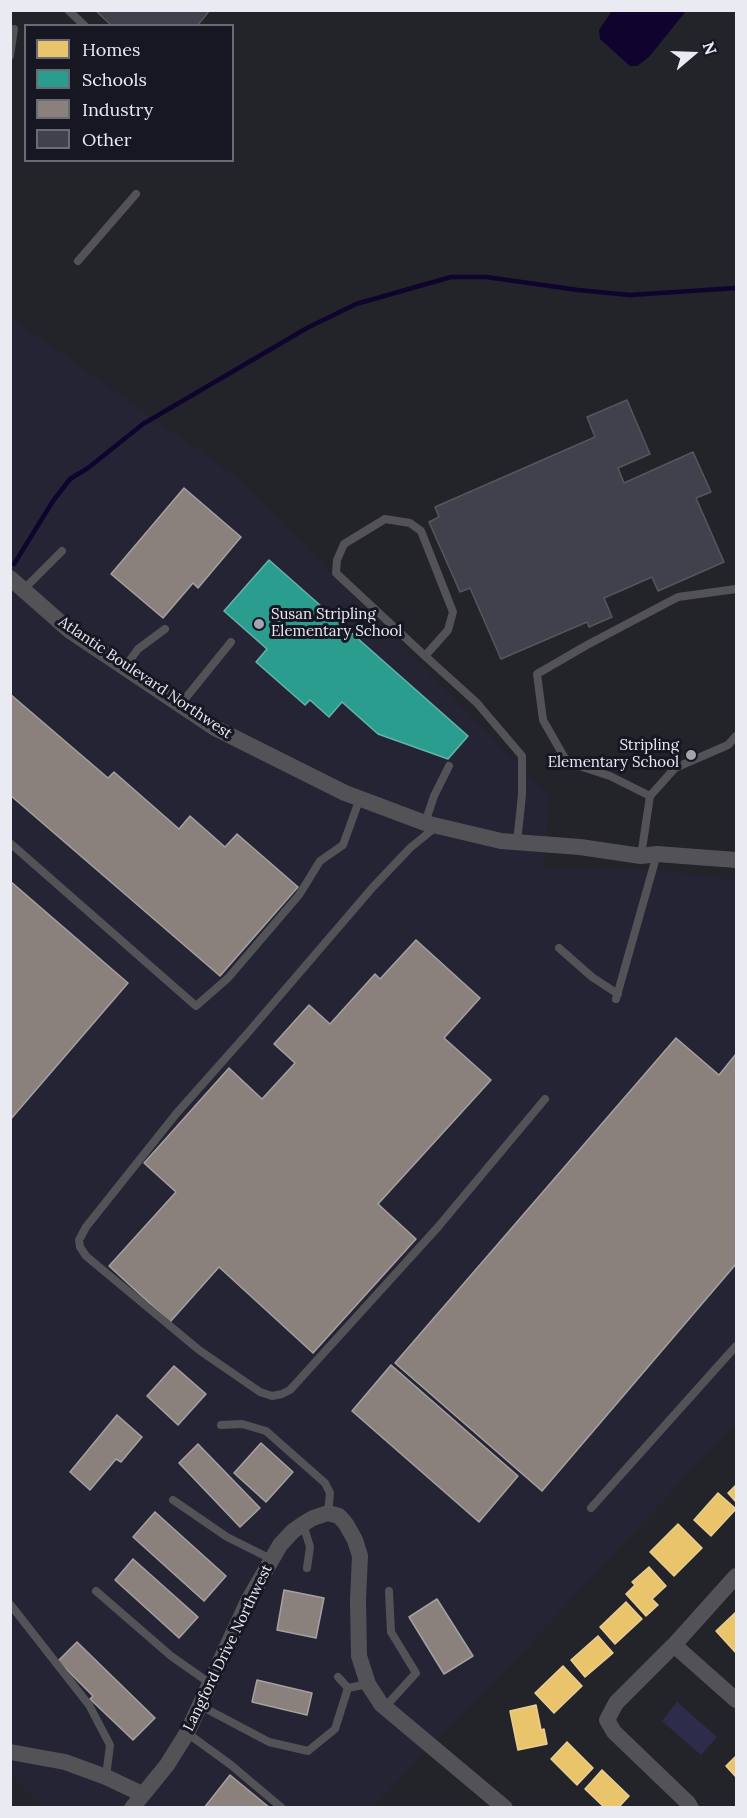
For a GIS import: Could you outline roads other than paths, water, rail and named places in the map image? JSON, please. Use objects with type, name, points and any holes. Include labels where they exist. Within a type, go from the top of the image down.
[{"type":"street","name":"Atlantic Boulevard Northwest","points":[[17,585],[69,630],[215,728],[360,798],[431,825],[501,841],[649,855],[736,860]]},
{"type":"street","name":"Langford Drive Northwest","points":[[137,1801],[167,1765],[187,1734],[248,1601],[280,1545],[292,1531],[313,1518],[328,1513]]},
{"type":"street","points":[[328,1513],[339,1516],[346,1524],[355,1540],[360,1556],[359,1656],[368,1684],[385,1707],[505,1808]]},
{"type":"street","points":[[691,1808],[614,1732],[607,1720],[616,1704],[674,1645],[736,1576]]},
{"type":"street","points":[[674,1645],[736,1700]]},
{"type":"street","points":[[10,1752],[65,1762],[106,1777],[137,1801]]},
{"type":"lane","points":[[68,10],[83,24]]},
{"type":"lane","points":[[10,56],[14,29]]},
{"type":"lane","points":[[78,261],[136,194]]},
{"type":"lane","points":[[425,656],[448,630],[453,612],[421,531],[410,523],[385,519],[344,544],[337,560],[336,573],[425,656],[477,703],[522,756],[522,795],[517,842]]},
{"type":"lane","points":[[17,585],[62,551]]},
{"type":"lane","points":[[650,795],[610,776],[567,762],[543,720],[537,674],[678,597],[736,589]]},
{"type":"lane","points":[[125,668],[138,649],[165,629]]},
{"type":"lane","points":[[180,705],[231,642]]},
{"type":"lane","points":[[559,948],[617,997],[649,855],[650,795],[675,768],[728,745],[736,736]]},
{"type":"lane","points":[[449,766],[434,796],[431,825],[373,887],[282,995],[176,1114],[86,1227],[79,1240],[80,1247],[86,1256],[102,1270],[199,1350],[260,1392],[272,1396],[282,1394],[290,1390],[438,1227],[544,1099]]},
{"type":"lane","points":[[10,843],[196,1006],[228,978],[298,895],[320,861],[343,845],[360,798]]},
{"type":"lane","points":[[591,1508],[736,1346]]},
{"type":"lane","points":[[221,1425],[242,1424],[266,1431],[325,1483],[330,1493],[328,1513]]},
{"type":"lane","points":[[173,1500],[227,1537],[271,1559]]},
{"type":"lane","points":[[303,1524],[310,1547],[307,1568]]},
{"type":"lane","points":[[96,1591],[171,1656],[211,1684]]},
{"type":"lane","points":[[385,1707],[416,1673],[391,1632],[389,1591]]},
{"type":"lane","points":[[10,1604],[89,1705],[110,1745],[106,1777]]},
{"type":"lane","points":[[338,1677],[348,1688]]},
{"type":"lane","points":[[348,1688],[368,1684]]},
{"type":"lane","points":[[201,1706],[269,1742],[308,1751],[335,1729],[348,1688]]},
{"type":"lane","points":[[187,1734],[231,1765],[282,1808]]},
{"type":"waterway","points":[[14,564],[53,501],[70,479],[88,468],[143,424],[307,328],[356,304],[451,277],[486,277],[630,295],[736,288]]},
{"type":"place","name":"Susan Stripling Elementary School","points":[[259,624]]},
{"type":"place","name":"Stripling Elementary School","points":[[691,755]]}]
